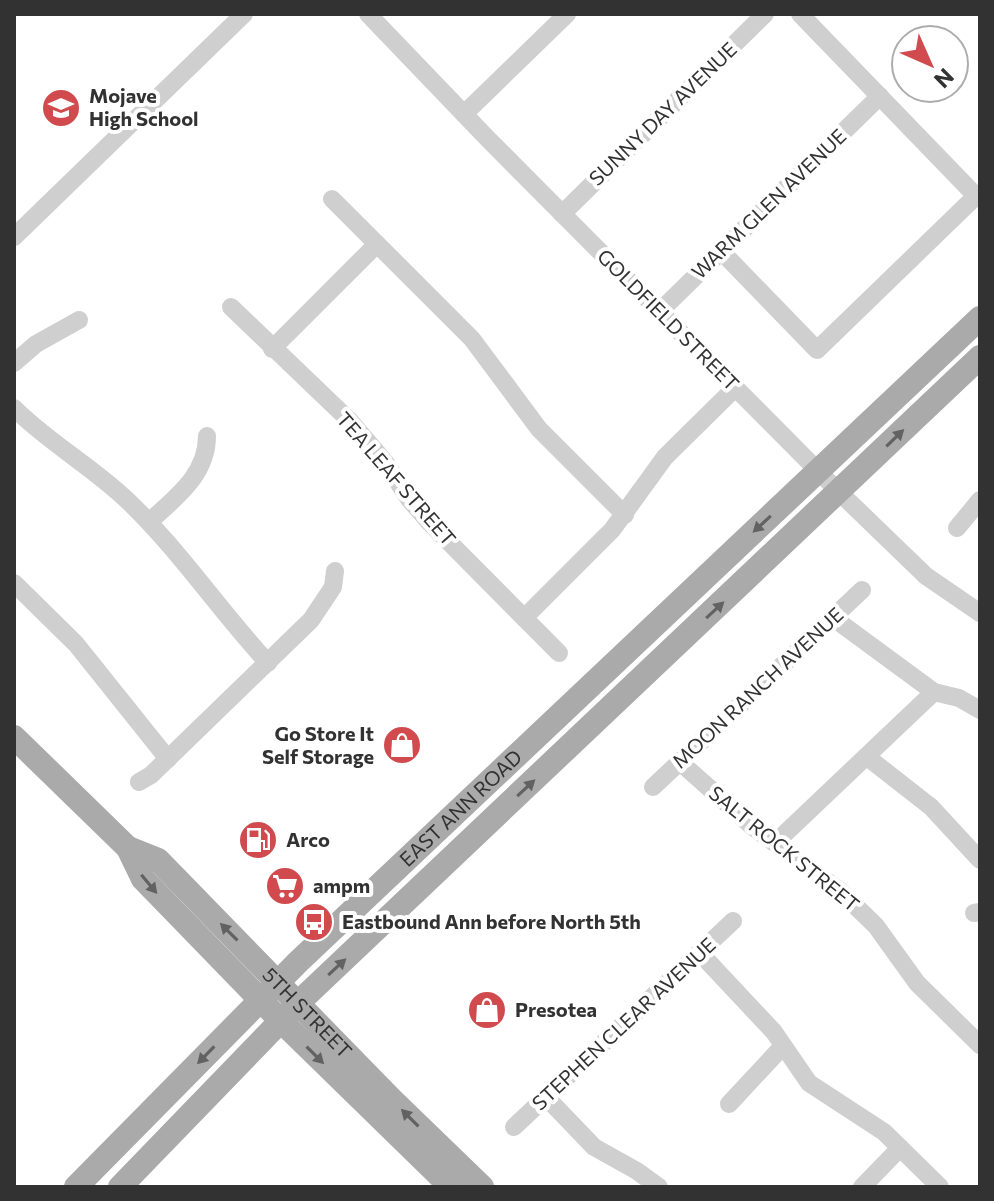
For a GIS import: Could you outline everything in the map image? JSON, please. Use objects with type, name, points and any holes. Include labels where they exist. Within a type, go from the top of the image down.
[{"type":"main road","name":"EAST ANN ROAD","points":[[76,1187],[278,982],[980,318]]},
{"type":"main road","name":"EAST ANN ROAD","points":[[120,1187],[298,1003],[980,357]]},
{"type":"main road","points":[[563,754],[556,744],[559,735],[602,676]]},
{"type":"main road","name":"5TH STREET","points":[[14,738],[128,848],[143,879],[260,1000],[451,1187]]},
{"type":"main road","name":"5TH STREET","points":[[128,848],[158,860],[397,1105],[482,1187]]},
{"type":"street","points":[[14,237],[244,14]]},
{"type":"street","name":"GOLDFIELD STREET","points":[[368,14],[839,492],[926,576],[980,613]]},
{"type":"street","points":[[464,114],[567,14]]},
{"type":"street","name":"SUNNY DAY AVENUE","points":[[562,214],[765,14]]},
{"type":"street","points":[[721,251],[817,350],[976,196],[800,14]]},
{"type":"street","name":"WARM GLEN AVENUE","points":[[659,312],[880,96]]},
{"type":"street","points":[[332,199],[472,339],[531,420],[625,515]]},
{"type":"street","points":[[272,349],[377,244]]},
{"type":"street","name":"TEA LEAF STREET","points":[[231,307],[370,443],[409,499],[559,653]]},
{"type":"street","points":[[14,363],[46,337],[79,320]]},
{"type":"street","points":[[524,618],[625,515],[665,457],[735,388]]},
{"type":"street","points":[[14,408],[107,483],[166,539],[268,663]]},
{"type":"street","points":[[149,522],[195,477],[207,452],[207,436]]},
{"type":"street","points":[[957,528],[979,503]]},
{"type":"street","points":[[139,782],[168,759],[319,611],[333,587],[335,571]]},
{"type":"street","points":[[14,583],[76,644],[168,759]]},
{"type":"street","name":"MOON RANCH AVENUE","points":[[653,787],[862,590]]},
{"type":"street","points":[[832,617],[934,692],[959,698],[980,710]]},
{"type":"street","points":[[776,842],[934,692]]},
{"type":"street","points":[[867,757],[931,807],[980,860]]},
{"type":"street","name":"SALT ROCK STREET","points":[[680,762],[753,827],[839,890],[876,926],[917,983],[980,1045]]},
{"type":"street","name":"STEPHEN CLEAR AVENUE","points":[[514,1127],[733,921]]},
{"type":"street","points":[[699,952],[764,1020],[809,1083],[884,1132],[940,1187]]},
{"type":"street","points":[[729,1104],[783,1046]]},
{"type":"street","points":[[545,1096],[594,1147],[651,1185]]},
{"type":"street","points":[[862,1187],[900,1148]]},
{"type":"place","name":"Mojave High School","points":[[61,108]]},
{"type":"place","name":"Go Store It Self Storage","points":[[402,745]]},
{"type":"place","name":"Arco","points":[[258,840]]},
{"type":"place","name":"ampm","points":[[285,886]]},
{"type":"place","name":"Eastbound Ann before North 5th","points":[[314,922]]},
{"type":"place","name":"Presotea","points":[[487,1010]]}]
